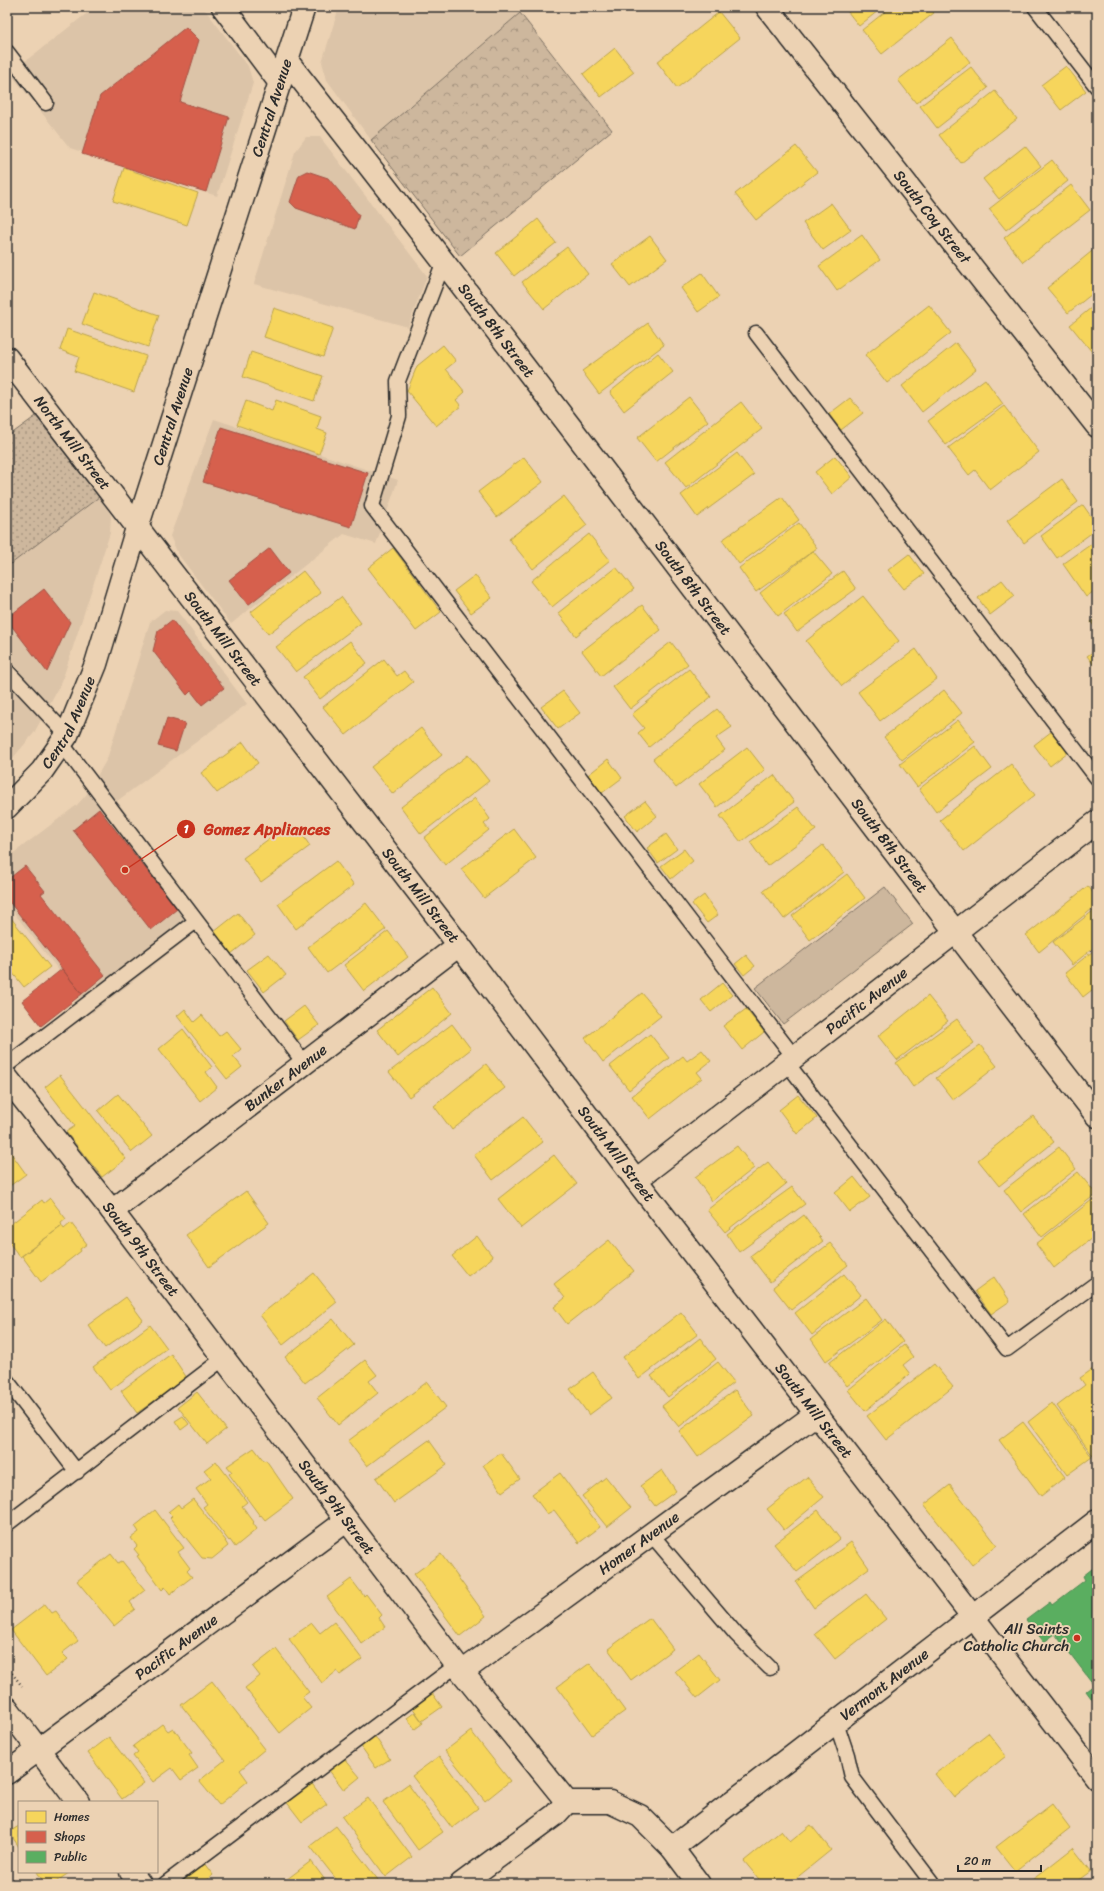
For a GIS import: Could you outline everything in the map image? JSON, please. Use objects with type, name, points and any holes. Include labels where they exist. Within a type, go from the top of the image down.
[{"type":"street","points":[[223,7],[280,83]]},
{"type":"street","name":"Central Avenue","points":[[7,807],[42,771],[64,740],[96,664],[137,528],[304,7]]},
{"type":"street","name":"South Coy Street","points":[[767,7],[1097,426]]},
{"type":"street","name":"South 8th Street","points":[[287,60],[444,261],[1097,1116]]},
{"type":"street","name":"North Mill Street","points":[[7,358],[137,528]]},
{"type":"street","name":"South Mill Street","points":[[137,528],[459,945],[636,1180],[1097,1778]]},
{"type":"street","name":"Pacific Avenue","points":[[636,1180],[1097,822]]},
{"type":"street","name":"Bunker Avenue","points":[[112,1211],[459,945]]},
{"type":"street","name":"South 9th Street","points":[[8,1079],[112,1211],[459,1668],[567,1802]]},
{"type":"street","name":"Homer Avenue","points":[[459,1668],[651,1534],[816,1414]]},
{"type":"street","name":"Pacific Avenue","points":[[7,1773],[346,1521]]},
{"type":"street","name":"Vermont Avenue","points":[[672,1848],[972,1617],[1095,1526]]},
{"type":"street","points":[[7,1708],[77,1801]]},
{"type":"street","points":[[461,1884],[555,1815],[567,1802],[610,1802],[640,1816],[672,1848],[699,1884]]},
{"type":"street","points":[[132,1873],[140,1884]]},
{"type":"lane","points":[[1035,7],[1097,87]]},
{"type":"lane","points":[[7,52],[46,103]]},
{"type":"lane","points":[[444,261],[398,381],[399,416],[372,506],[791,1060],[1007,1349],[1097,1283]]},
{"type":"lane","points":[[756,333],[1097,778]]},
{"type":"lane","points":[[7,671],[64,740],[196,920],[305,1064]]},
{"type":"lane","points":[[8,1079],[196,920]]},
{"type":"lane","points":[[7,1524],[77,1472],[224,1358]]},
{"type":"lane","points":[[7,1381],[77,1472]]},
{"type":"lane","points":[[651,1534],[736,1634],[770,1668]]},
{"type":"lane","points":[[165,1884],[459,1668]]},
{"type":"lane","points":[[836,1722],[847,1755],[852,1777],[933,1884]]},
{"type":"shaded area","points":[[95,7],[203,7],[248,66],[253,83],[217,196],[70,148],[10,73]]},
{"type":"shaded area","points":[[339,7],[522,7],[520,13],[371,140],[327,80],[322,62]]},
{"type":"shaded area","points":[[306,137],[320,137],[427,276],[408,327],[254,284],[295,152]]},
{"type":"shaded area","points":[[214,419],[398,480],[376,544],[344,534],[231,624],[178,554],[170,536]]},
{"type":"shaded area","points":[[99,497],[111,515],[110,533],[62,681],[34,733],[7,765],[7,567]]},
{"type":"shaded area","points":[[165,610],[177,611],[247,704],[117,801],[208,923],[92,1013],[7,904],[7,858],[77,805],[86,795],[107,759],[150,622]]},
{"type":"green space","points":[[520,13],[612,130],[460,256],[371,140]]},
{"type":"green space","points":[[36,416],[99,497],[7,567],[7,437]]},
{"type":"green space","points":[[885,887],[913,924],[783,1024],[755,988]]},
{"type":"building: Homes","points":[[844,7],[883,7],[859,26]]},
{"type":"building: Homes","points":[[891,7],[929,7],[934,13],[882,54],[862,30]]},
{"type":"building: Homes","points":[[719,12],[740,38],[677,88],[657,62]]},
{"type":"building: Homes","points":[[952,38],[970,62],[916,103],[898,80]]},
{"type":"building: Homes","points":[[615,48],[634,72],[601,97],[583,74]]},
{"type":"building: Homes","points":[[1066,66],[1086,91],[1061,110],[1041,85]]},
{"type":"building: Homes","points":[[971,67],[988,88],[937,128],[920,106]]},
{"type":"building: Homes","points":[[995,91],[1017,119],[961,163],[939,135]]},
{"type":"building: Homes","points":[[796,146],[817,172],[756,220],[735,194]]},
{"type":"building: Homes","points":[[1025,146],[1041,166],[999,199],[983,179]]},
{"type":"building: Homes","points":[[1052,160],[1068,181],[1006,230],[989,209]]},
{"type":"building: Homes","points":[[124,168],[198,193],[187,225],[113,201]]},
{"type":"building: Homes","points":[[1071,185],[1090,210],[1023,262],[1004,238]]},
{"type":"building: Homes","points":[[831,203],[851,230],[823,250],[803,223]]},
{"type":"building: Homes","points":[[538,219],[556,243],[514,276],[496,253]]},
{"type":"building: Homes","points":[[862,235],[880,260],[837,291],[819,266]]},
{"type":"building: Homes","points":[[650,236],[667,259],[630,287],[612,264]]},
{"type":"building: Homes","points":[[567,247],[588,274],[544,309],[522,282]]},
{"type":"building: Homes","points":[[1097,247],[1097,290],[1068,313],[1047,288]]},
{"type":"building: Homes","points":[[702,273],[719,297],[698,312],[681,288]]},
{"type":"building: Homes","points":[[94,292],[159,315],[148,347],[82,324]]},
{"type":"building: Homes","points":[[1097,303],[1097,348],[1092,352],[1070,325]]},
{"type":"building: Homes","points":[[929,305],[951,333],[887,383],[865,355]]},
{"type":"building: Homes","points":[[274,308],[333,328],[323,357],[264,337]]},
{"type":"building: Homes","points":[[648,323],[664,345],[599,394],[582,371]]},
{"type":"building: Homes","points":[[67,329],[146,356],[134,392],[74,371],[79,357],[60,350]]},
{"type":"building: Homes","points":[[956,343],[976,369],[922,412],[902,386]]},
{"type":"building: Homes","points":[[443,345],[456,361],[446,369],[465,392],[456,400],[461,406],[436,426],[407,391],[417,366]]},
{"type":"building: Homes","points":[[251,352],[323,376],[314,401],[243,377]]},
{"type":"building: Homes","points":[[658,353],[673,372],[624,411],[610,392]]},
{"type":"building: Homes","points":[[985,379],[1003,404],[946,445],[928,421]]},
{"type":"building: Homes","points":[[689,397],[708,421],[656,462],[637,438]]},
{"type":"building: Homes","points":[[850,398],[863,413],[841,430],[829,414]]},
{"type":"building: Homes","points":[[276,400],[321,416],[317,429],[327,433],[319,454],[237,425],[246,401],[272,411]]},
{"type":"building: Homes","points":[[741,402],[762,429],[686,488],[665,462]]},
{"type":"building: Homes","points":[[1004,406],[1039,452],[990,490],[975,470],[969,475],[948,448]]},
{"type":"building: Homes","points":[[737,453],[754,475],[697,517],[681,495]]},
{"type":"building: Homes","points":[[835,456],[852,477],[832,494],[815,472]]},
{"type":"building: Homes","points":[[524,457],[543,482],[497,517],[478,492]]},
{"type":"building: Homes","points":[[1062,479],[1078,502],[1024,543],[1007,520]]},
{"type":"building: Homes","points":[[564,496],[587,525],[533,569],[509,539]]},
{"type":"building: Homes","points":[[782,497],[799,520],[739,564],[722,540]]},
{"type":"building: Homes","points":[[1083,505],[1097,525],[1097,529],[1057,558],[1041,536]]},
{"type":"building: Homes","points":[[799,523],[817,548],[756,592],[739,568]]},
{"type":"building: Homes","points":[[589,534],[610,560],[552,607],[531,581]]},
{"type":"building: Homes","points":[[1097,540],[1097,589],[1086,597],[1063,564]]},
{"type":"building: Homes","points":[[393,548],[441,612],[416,631],[368,568]]},
{"type":"building: Homes","points":[[813,551],[832,574],[778,616],[760,593]]},
{"type":"building: Homes","points":[[909,554],[924,574],[904,589],[888,570]]},
{"type":"building: Homes","points":[[616,567],[634,589],[576,636],[558,613]]},
{"type":"building: Homes","points":[[303,571],[321,593],[268,634],[251,612]]},
{"type":"building: Homes","points":[[843,571],[856,589],[797,632],[784,614]]},
{"type":"building: Homes","points":[[475,575],[492,598],[471,613],[454,591]]},
{"type":"building: Homes","points":[[1002,580],[1015,596],[990,615],[978,598]]},
{"type":"building: Homes","points":[[863,596],[899,641],[842,686],[806,641]]},
{"type":"building: Homes","points":[[341,597],[361,623],[296,672],[276,647]]},
{"type":"building: Homes","points":[[642,605],[661,630],[601,676],[582,651]]},
{"type":"building: Homes","points":[[1097,618],[1097,630],[1091,622]]},
{"type":"building: Homes","points":[[350,641],[367,663],[320,699],[303,677]]},
{"type":"building: Homes","points":[[671,642],[688,664],[630,709],[613,687]]},
{"type":"building: Homes","points":[[916,649],[937,679],[880,721],[858,692]]},
{"type":"building: Homes","points":[[1097,649],[1097,669],[1087,656]]},
{"type":"building: Homes","points":[[384,659],[397,676],[404,671],[413,682],[346,735],[323,707]]},
{"type":"building: Homes","points":[[689,669],[711,697],[649,747],[638,733],[644,728],[632,714]]},
{"type":"building: Homes","points":[[944,690],[962,713],[902,760],[884,737]]},
{"type":"building: Homes","points":[[563,691],[580,713],[558,729],[541,707]]},
{"type":"building: Homes","points":[[717,709],[732,727],[716,738],[725,750],[676,788],[653,759]]},
{"type":"building: Homes","points":[[958,720],[975,742],[917,787],[900,764]]},
{"type":"building: Homes","points":[[421,728],[442,755],[393,794],[371,767]]},
{"type":"building: Homes","points":[[1052,731],[1068,752],[1050,766],[1034,745]]},
{"type":"building: Homes","points":[[243,742],[258,763],[217,793],[201,773]]},
{"type":"building: Homes","points":[[975,746],[992,769],[936,812],[919,789]]},
{"type":"building: Homes","points":[[747,747],[765,770],[717,807],[699,784]]},
{"type":"building: Homes","points":[[468,755],[489,781],[421,834],[401,807]]},
{"type":"building: Homes","points":[[608,759],[622,778],[602,793],[588,775]]},
{"type":"building: Homes","points":[[1011,764],[1035,795],[964,851],[940,820]]},
{"type":"building: Homes","points":[[774,775],[794,802],[741,842],[720,816]]},
{"type":"building: Homes","points":[[475,798],[490,819],[484,824],[489,830],[445,865],[424,838]]},
{"type":"building: Homes","points":[[645,801],[657,816],[637,832],[625,816]]},
{"type":"building: Homes","points":[[798,807],[816,830],[767,866],[750,842]]},
{"type":"building: Homes","points":[[285,827],[292,835],[299,830],[310,846],[261,882],[243,858]]},
{"type":"building: Homes","points":[[514,829],[536,858],[484,898],[461,869]]},
{"type":"building: Homes","points":[[666,834],[677,849],[658,863],[647,848]]},
{"type":"building: Homes","points":[[823,845],[844,872],[784,919],[763,891]]},
{"type":"building: Homes","points":[[684,849],[693,861],[671,879],[661,866]]},
{"type":"building: Homes","points":[[336,861],[354,885],[296,929],[278,904]]},
{"type":"building: Homes","points":[[847,874],[865,898],[810,940],[792,916]]},
{"type":"building: Homes","points":[[1088,886],[1097,898],[1097,905],[1039,952],[1026,935]]},
{"type":"building: Homes","points":[[704,895],[718,915],[707,923],[692,904]]},
{"type":"building: Homes","points":[[366,903],[386,929],[327,973],[308,947]]},
{"type":"building: Homes","points":[[1097,908],[1097,945],[1072,965],[1053,942]]},
{"type":"building: Homes","points":[[7,913],[50,967],[24,987],[11,971],[9,972],[7,969]]},
{"type":"building: Homes","points":[[238,913],[255,935],[231,954],[214,932]]},
{"type":"building: Homes","points":[[388,931],[408,957],[364,991],[344,965]]},
{"type":"building: Homes","points":[[1097,948],[1097,986],[1083,997],[1065,973]]},
{"type":"building: Homes","points":[[269,954],[286,975],[264,992],[247,970]]},
{"type":"building: Homes","points":[[746,955],[755,966],[744,975],[735,964]]},
{"type":"building: Homes","points":[[722,983],[732,995],[711,1012],[701,1000]]},
{"type":"building: Homes","points":[[432,987],[452,1013],[398,1057],[377,1030]]},
{"type":"building: Homes","points":[[642,993],[661,1016],[603,1062],[585,1038]]},
{"type":"building: Homes","points":[[928,996],[948,1021],[897,1060],[878,1036]]},
{"type":"building: Homes","points":[[304,1006],[319,1025],[298,1040],[284,1021]]},
{"type":"building: Homes","points":[[185,1009],[194,1022],[202,1015],[219,1036],[226,1031],[241,1049],[233,1056],[242,1067],[227,1079],[177,1016]]},
{"type":"building: Homes","points":[[746,1009],[764,1032],[742,1050],[723,1026]]},
{"type":"building: Homes","points":[[957,1019],[974,1043],[913,1087],[896,1063]]},
{"type":"building: Homes","points":[[452,1024],[471,1049],[409,1097],[389,1072]]},
{"type":"building: Homes","points":[[183,1029],[212,1067],[206,1072],[217,1087],[200,1101],[159,1049]]},
{"type":"building: Homes","points":[[650,1034],[669,1058],[629,1090],[610,1066]]},
{"type":"building: Homes","points":[[980,1045],[997,1066],[953,1100],[936,1078]]},
{"type":"building: Homes","points":[[702,1050],[711,1061],[697,1072],[702,1078],[650,1119],[632,1096],[683,1056],[687,1061]]},
{"type":"building: Homes","points":[[486,1064],[505,1088],[452,1130],[434,1106]]},
{"type":"building: Homes","points":[[60,1075],[126,1159],[102,1177],[66,1132],[75,1126],[45,1087]]},
{"type":"building: Homes","points":[[118,1094],[152,1136],[132,1152],[98,1111]]},
{"type":"building: Homes","points":[[798,1095],[817,1118],[797,1134],[779,1110]]},
{"type":"building: Homes","points":[[1033,1116],[1054,1142],[999,1186],[978,1160]]},
{"type":"building: Homes","points":[[523,1117],[543,1142],[493,1180],[474,1155]]},
{"type":"building: Homes","points":[[737,1146],[754,1168],[712,1201],[695,1177]]},
{"type":"building: Homes","points":[[1059,1147],[1076,1169],[1021,1212],[1004,1190]]},
{"type":"building: Homes","points":[[11,1153],[26,1174],[7,1188],[7,1155]]},
{"type":"building: Homes","points":[[554,1155],[577,1184],[521,1228],[498,1199]]},
{"type":"building: Homes","points":[[768,1162],[786,1184],[725,1232],[707,1210]]},
{"type":"building: Homes","points":[[1078,1172],[1096,1194],[1042,1237],[1024,1214]]},
{"type":"building: Homes","points":[[854,1177],[870,1197],[850,1212],[835,1193]]},
{"type":"building: Homes","points":[[792,1187],[805,1204],[739,1252],[727,1234]]},
{"type":"building: Homes","points":[[246,1191],[269,1223],[209,1267],[186,1235]]},
{"type":"building: Homes","points":[[1097,1196],[1097,1234],[1054,1268],[1036,1244]]},
{"type":"building: Homes","points":[[50,1198],[66,1219],[61,1223],[62,1226],[20,1257],[7,1240],[7,1227],[42,1200],[44,1203]]},
{"type":"building: Homes","points":[[804,1215],[823,1241],[770,1282],[750,1256]]},
{"type":"building: Homes","points":[[71,1223],[87,1244],[80,1249],[81,1251],[41,1282],[22,1256],[62,1226],[64,1229]]},
{"type":"building: Homes","points":[[477,1236],[493,1257],[468,1276],[452,1256]]},
{"type":"building: Homes","points":[[609,1240],[634,1271],[567,1324],[554,1307],[565,1298],[554,1284]]},
{"type":"building: Homes","points":[[830,1243],[848,1265],[791,1310],[773,1287]]},
{"type":"building: Homes","points":[[314,1273],[337,1302],[283,1345],[260,1315]]},
{"type":"building: Homes","points":[[844,1274],[861,1295],[812,1335],[795,1313]]},
{"type":"building: Homes","points":[[994,1277],[1010,1301],[991,1314],[975,1291]]},
{"type":"building: Homes","points":[[126,1297],[143,1320],[105,1348],[88,1325]]},
{"type":"building: Homes","points":[[866,1298],[882,1320],[826,1361],[811,1339]]},
{"type":"building: Homes","points":[[681,1312],[698,1334],[639,1379],[623,1357]]},
{"type":"building: Homes","points":[[333,1319],[354,1345],[305,1383],[285,1357]]},
{"type":"building: Homes","points":[[886,1319],[903,1342],[847,1386],[829,1363]]},
{"type":"building: Homes","points":[[150,1325],[167,1348],[110,1390],[93,1367]]},
{"type":"building: Homes","points":[[700,1338],[716,1359],[668,1397],[651,1376]]},
{"type":"building: Homes","points":[[904,1345],[913,1357],[903,1365],[910,1374],[865,1411],[848,1390]]},
{"type":"building: Homes","points":[[171,1354],[187,1378],[137,1413],[121,1391]]},
{"type":"building: Homes","points":[[365,1360],[377,1375],[369,1381],[378,1393],[338,1425],[317,1398]]},
{"type":"building: Homes","points":[[718,1362],[734,1382],[679,1427],[662,1406]]},
{"type":"building: Homes","points":[[934,1364],[953,1387],[886,1440],[867,1416]]},
{"type":"building: Homes","points":[[1097,1366],[1097,1452],[1093,1456],[1057,1406],[1085,1385],[1080,1378]]},
{"type":"building: Homes","points":[[593,1372],[612,1398],[589,1415],[570,1389]]},
{"type":"building: Homes","points":[[427,1382],[446,1407],[367,1466],[348,1441]]},
{"type":"building: Homes","points":[[735,1390],[754,1416],[698,1457],[679,1431]]},
{"type":"building: Homes","points":[[197,1392],[226,1429],[207,1444],[178,1407]]},
{"type":"building: Homes","points":[[1052,1403],[1092,1457],[1067,1475],[1028,1422]]},
{"type":"building: Homes","points":[[183,1416],[189,1424],[181,1430],[175,1421]]},
{"type":"building: Homes","points":[[1023,1422],[1065,1477],[1041,1496],[999,1440]]},
{"type":"building: Homes","points":[[429,1440],[447,1465],[394,1503],[376,1478]]},
{"type":"building: Homes","points":[[254,1448],[264,1461],[266,1460],[293,1499],[265,1520],[261,1515],[260,1516],[229,1474],[232,1472],[227,1466]]},
{"type":"building: Homes","points":[[501,1453],[520,1479],[502,1492],[483,1465]]},
{"type":"building: Homes","points":[[216,1461],[247,1502],[242,1506],[254,1522],[253,1523],[257,1529],[235,1547],[203,1507],[207,1504],[196,1489],[211,1478],[204,1470]]},
{"type":"building: Homes","points":[[662,1470],[676,1491],[655,1506],[640,1486]]},
{"type":"building: Homes","points":[[560,1473],[600,1527],[579,1543],[554,1510],[547,1514],[532,1494]]},
{"type":"building: Homes","points":[[606,1477],[631,1508],[607,1527],[582,1496]]},
{"type":"building: Homes","points":[[807,1477],[824,1497],[784,1530],[767,1509]]},
{"type":"building: Homes","points":[[950,1485],[997,1545],[972,1565],[924,1505]]},
{"type":"building: Homes","points":[[193,1499],[226,1541],[228,1546],[212,1559],[202,1558],[170,1518],[172,1516],[168,1512],[178,1504],[181,1508]]},
{"type":"building: Homes","points":[[155,1510],[184,1548],[178,1552],[190,1568],[187,1571],[192,1577],[170,1594],[165,1587],[162,1590],[137,1556],[139,1555],[134,1549],[137,1546],[131,1538],[139,1532],[135,1526]]},
{"type":"building: Homes","points":[[818,1510],[840,1539],[797,1572],[774,1544]]},
{"type":"building: Homes","points":[[851,1542],[869,1568],[814,1608],[796,1582]]},
{"type":"building: Homes","points":[[111,1554],[118,1563],[122,1561],[145,1590],[130,1602],[135,1609],[114,1626],[77,1581]]},
{"type":"building: Homes","points":[[441,1554],[486,1616],[460,1636],[414,1574]]},
{"type":"building: Homes","points":[[351,1579],[364,1596],[366,1594],[382,1615],[379,1618],[385,1627],[362,1644],[327,1597]]},
{"type":"building: Homes","points":[[866,1594],[886,1619],[835,1659],[815,1634]]},
{"type":"building: Homes","points":[[45,1604],[52,1613],[56,1611],[78,1641],[62,1653],[68,1659],[46,1676],[11,1630]]},
{"type":"building: Homes","points":[[650,1618],[673,1649],[631,1680],[608,1649]]},
{"type":"building: Homes","points":[[334,1622],[362,1659],[340,1675],[337,1671],[322,1683],[289,1639],[312,1623],[320,1633]]},
{"type":"building: Homes","points":[[276,1649],[309,1692],[302,1697],[311,1708],[280,1733],[245,1688],[260,1676],[253,1667]]},
{"type":"building: Homes","points":[[699,1653],[720,1680],[697,1698],[675,1671]]},
{"type":"building: Homes","points":[[590,1663],[625,1711],[592,1735],[557,1687]]},
{"type":"building: Homes","points":[[212,1681],[265,1749],[240,1770],[248,1781],[219,1805],[199,1781],[225,1760],[181,1705]]},
{"type":"building: Homes","points":[[432,1693],[442,1707],[422,1721],[412,1707]]},
{"type":"building: Homes","points":[[415,1712],[423,1723],[415,1729],[407,1718]]},
{"type":"building: Homes","points":[[162,1724],[168,1731],[173,1728],[192,1753],[189,1755],[198,1768],[181,1780],[172,1768],[153,1782],[133,1756],[138,1752],[133,1746]]},
{"type":"building: Homes","points":[[471,1731],[510,1781],[485,1801],[445,1751]]},
{"type":"building: Homes","points":[[988,1733],[1006,1756],[954,1798],[935,1774]]},
{"type":"building: Homes","points":[[374,1735],[390,1759],[376,1768],[360,1745]]},
{"type":"building: Homes","points":[[109,1737],[144,1783],[122,1799],[88,1753]]},
{"type":"building: Homes","points":[[439,1756],[478,1808],[452,1828],[412,1776]]},
{"type":"building: Homes","points":[[343,1757],[360,1777],[344,1790],[328,1769]]},
{"type":"building: Homes","points":[[310,1781],[327,1804],[302,1822],[285,1800]]},
{"type":"building: Homes","points":[[408,1784],[443,1832],[418,1850],[383,1802]]},
{"type":"building: Homes","points":[[368,1798],[412,1857],[386,1877],[342,1817]]},
{"type":"building: Homes","points":[[1052,1804],[1070,1828],[1015,1871],[996,1847]]},
{"type":"building: Homes","points":[[811,1825],[831,1850],[789,1884],[785,1884],[783,1882],[781,1884],[763,1884],[744,1861],[781,1831],[790,1842]]},
{"type":"building: Homes","points":[[336,1826],[379,1881],[375,1884],[340,1884],[310,1846]]},
{"type":"building: Homes","points":[[18,1827],[18,1846],[9,1832]]},
{"type":"building: Homes","points":[[1073,1848],[1091,1871],[1073,1884],[1027,1884]]},
{"type":"building: Homes","points":[[311,1861],[328,1884],[289,1884],[286,1880]]},
{"type":"building: Homes","points":[[203,1862],[213,1875],[202,1884],[183,1884],[180,1880]]},
{"type":"building: Homes","points":[[38,1873],[69,1873],[53,1884],[45,1884]]},
{"type":"building: Shops","points":[[186,27],[199,40],[180,102],[229,117],[206,192],[82,154],[100,96]]},
{"type":"building: Shops","points":[[307,171],[328,178],[359,215],[355,229],[296,208],[290,202],[299,175]]},
{"type":"building: Shops","points":[[221,427],[368,473],[351,527],[203,482]]},
{"type":"building: Shops","points":[[270,548],[289,573],[248,605],[229,580]]},
{"type":"building: Shops","points":[[44,589],[70,622],[47,672],[7,620],[7,618]]},
{"type":"building: Shops","points":[[172,620],[224,688],[202,705],[191,691],[187,695],[153,651],[158,631]]},
{"type":"building: Shops","points":[[167,718],[185,723],[176,751],[158,746]]},
{"type":"building: Shops","points":[[99,809],[177,909],[151,930],[73,830]]},
{"type":"building: Shops","points":[[25,866],[45,891],[41,894],[105,975],[82,994],[7,899],[7,880]]},
{"type":"building: Shops","points":[[62,969],[82,994],[41,1026],[22,1001]]},
{"type":"building: Public","name":"All Saints Catholic Church","points":[[1097,1565],[1097,1706],[1086,1691],[1094,1685],[1055,1634],[1044,1642],[1026,1620],[1050,1602],[1052,1605],[1085,1580],[1083,1576]]},
{"type":"place","name":"Gomez Appliances","points":[[125,870]]},
{"type":"place","name":"All Saints Catholic Church","points":[[1077,1638]]}]
